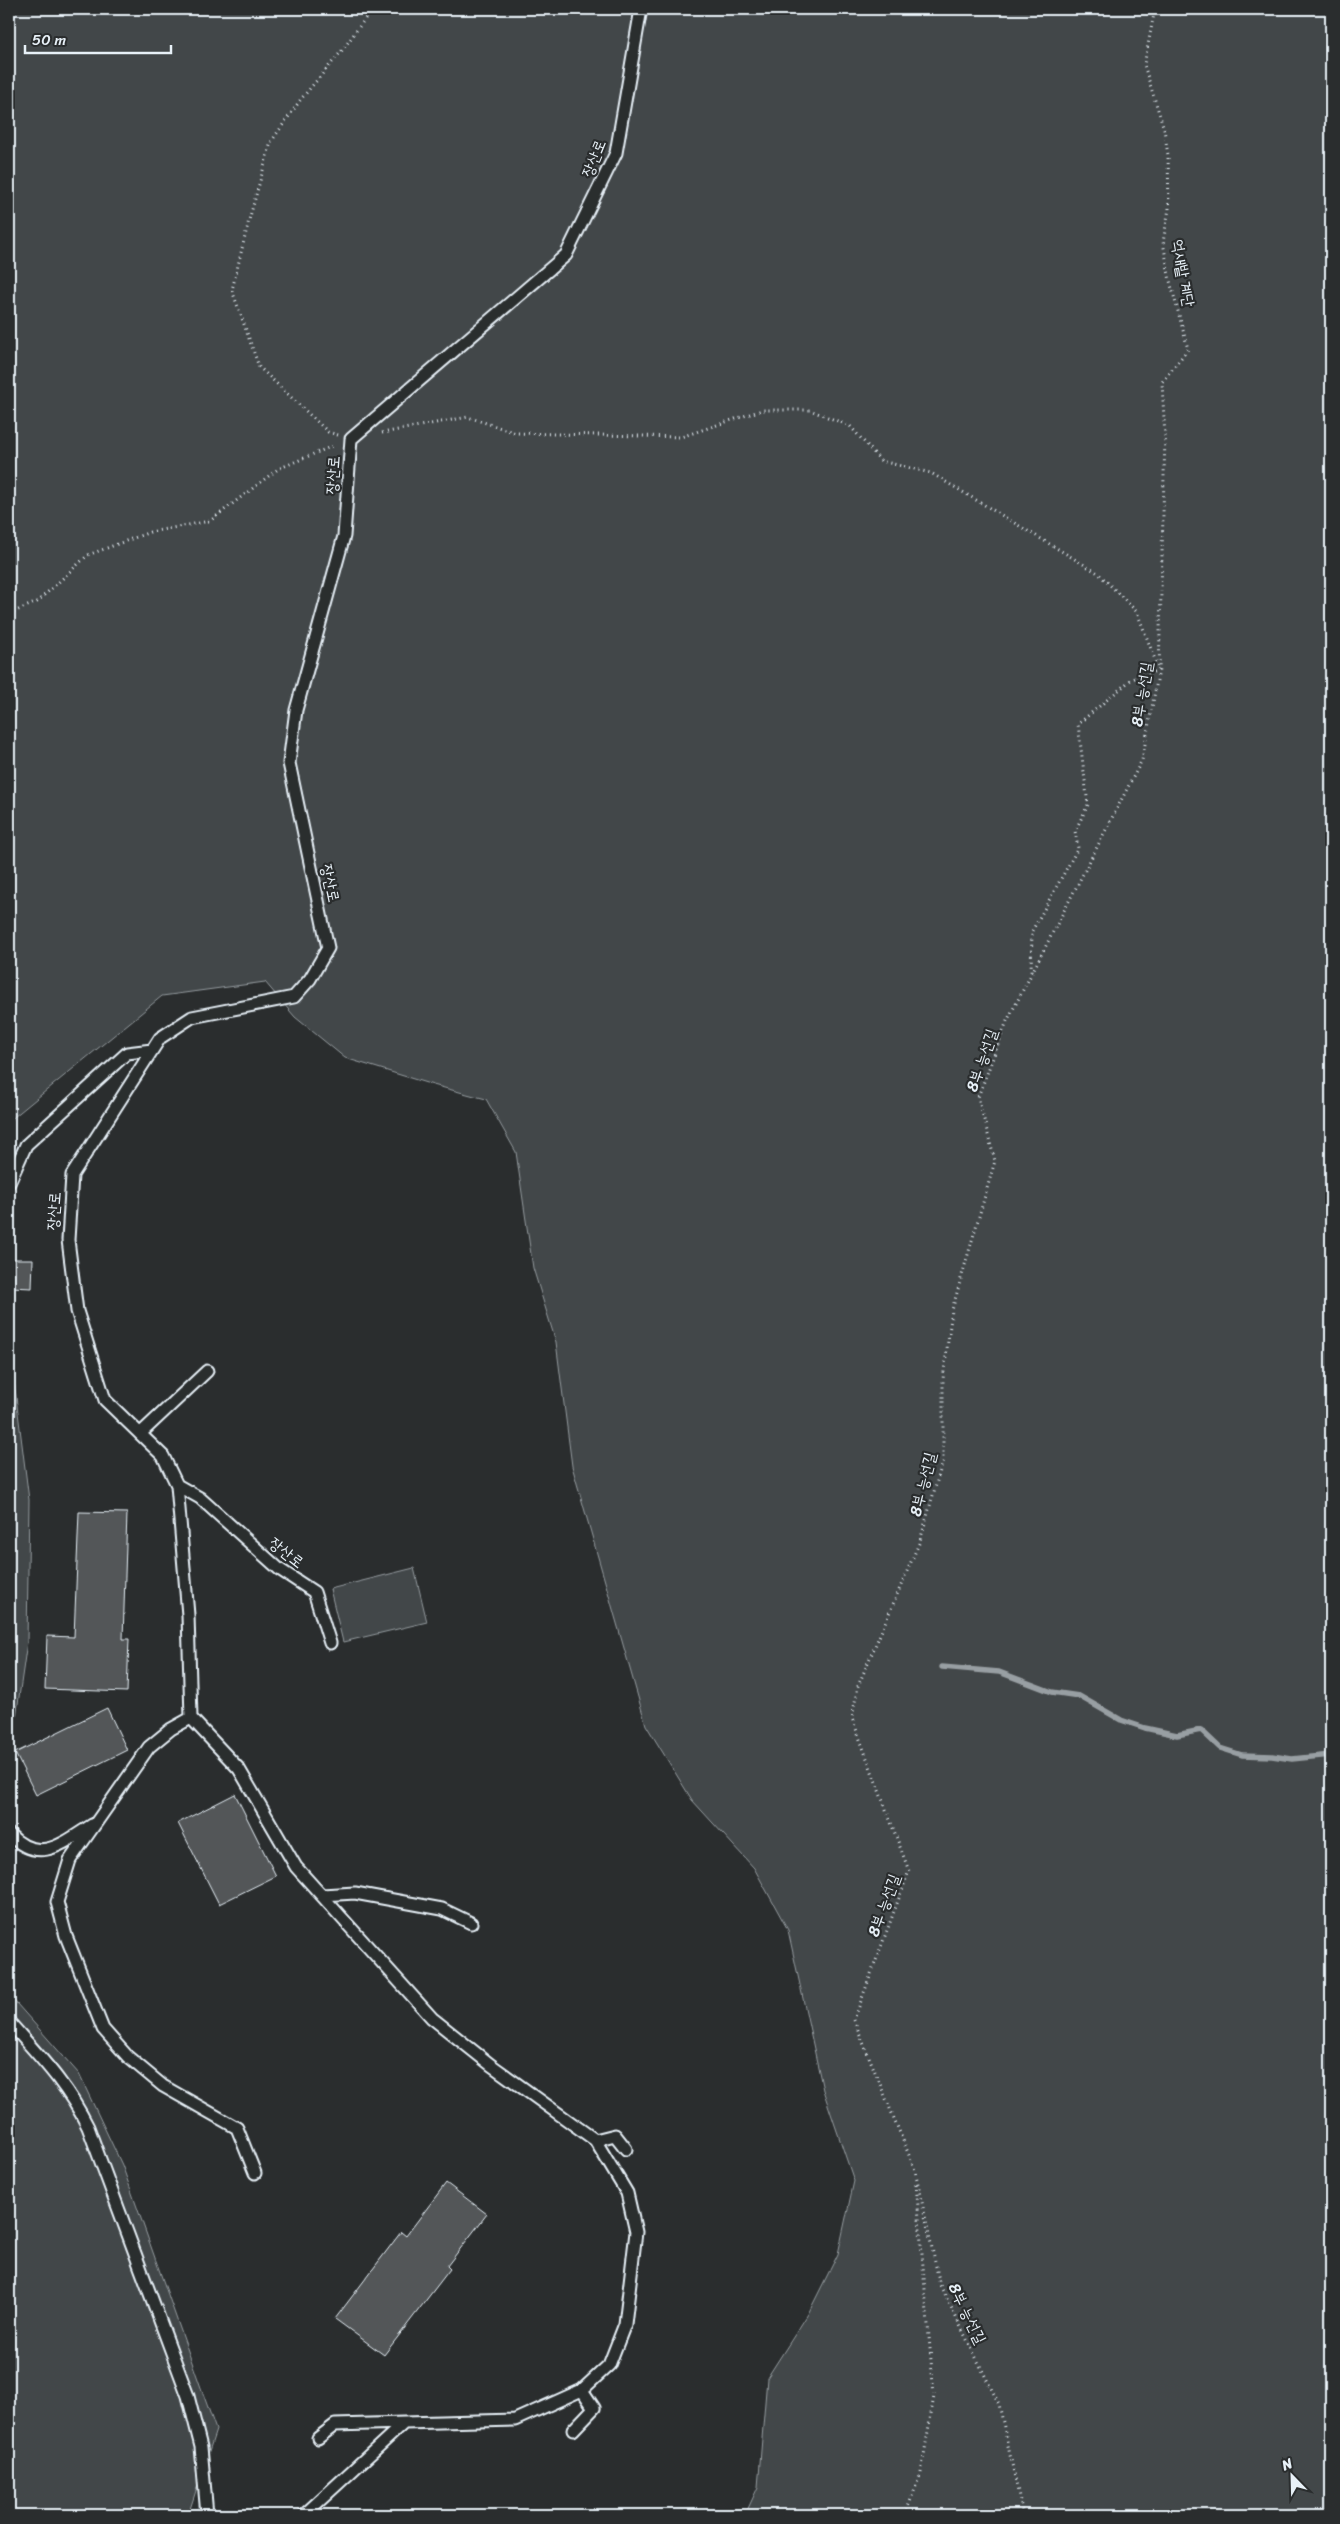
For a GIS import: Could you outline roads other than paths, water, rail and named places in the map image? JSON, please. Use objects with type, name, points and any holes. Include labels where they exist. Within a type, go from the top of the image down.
[{"type":"lane","name":"장산로","points":[[330,1643],[314,1592],[279,1568],[200,1498],[177,1485],[163,1456],[105,1400],[77,1311],[68,1240],[72,1175],[160,1038],[192,1017],[294,997],[310,979],[328,948],[290,763],[296,710],[344,536],[351,439],[566,254],[616,153],[641,9]]},
{"type":"lane","points":[[9,1183],[26,1145],[127,1053],[152,1050]]},
{"type":"lane","points":[[140,1434],[207,1371]]},
{"type":"lane","points":[[177,1485],[188,1615],[191,1718],[239,1769],[296,1867],[432,2018],[491,2065],[595,2140],[627,2193],[636,2232],[625,2324],[609,2365],[582,2390],[515,2420],[334,2426],[318,2438]]},
{"type":"lane","points":[[191,1718],[170,1729],[149,1747],[70,1860],[57,1902],[66,1936],[103,2029],[128,2057],[163,2086],[237,2128],[256,2173]]},
{"type":"lane","points":[[9,1834],[21,1846],[43,1850],[62,1844],[97,1822]]},
{"type":"lane","points":[[322,1895],[355,1893],[374,1896],[442,1909],[471,1923]]},
{"type":"lane","points":[[9,2022],[57,2075],[75,2100],[88,2127],[188,2396],[201,2447],[207,2515]]},
{"type":"lane","points":[[595,2140],[615,2134],[626,2149]]},
{"type":"lane","points":[[573,2430],[594,2408],[582,2390]]},
{"type":"lane","points":[[304,2515],[404,2423]]},
{"type":"waterway","points":[[942,1667],[999,1672],[1052,1692],[1079,1696],[1121,1720],[1145,1728],[1177,1735],[1201,1730],[1220,1748],[1242,1755],[1292,1759],[1331,1755]]}]
